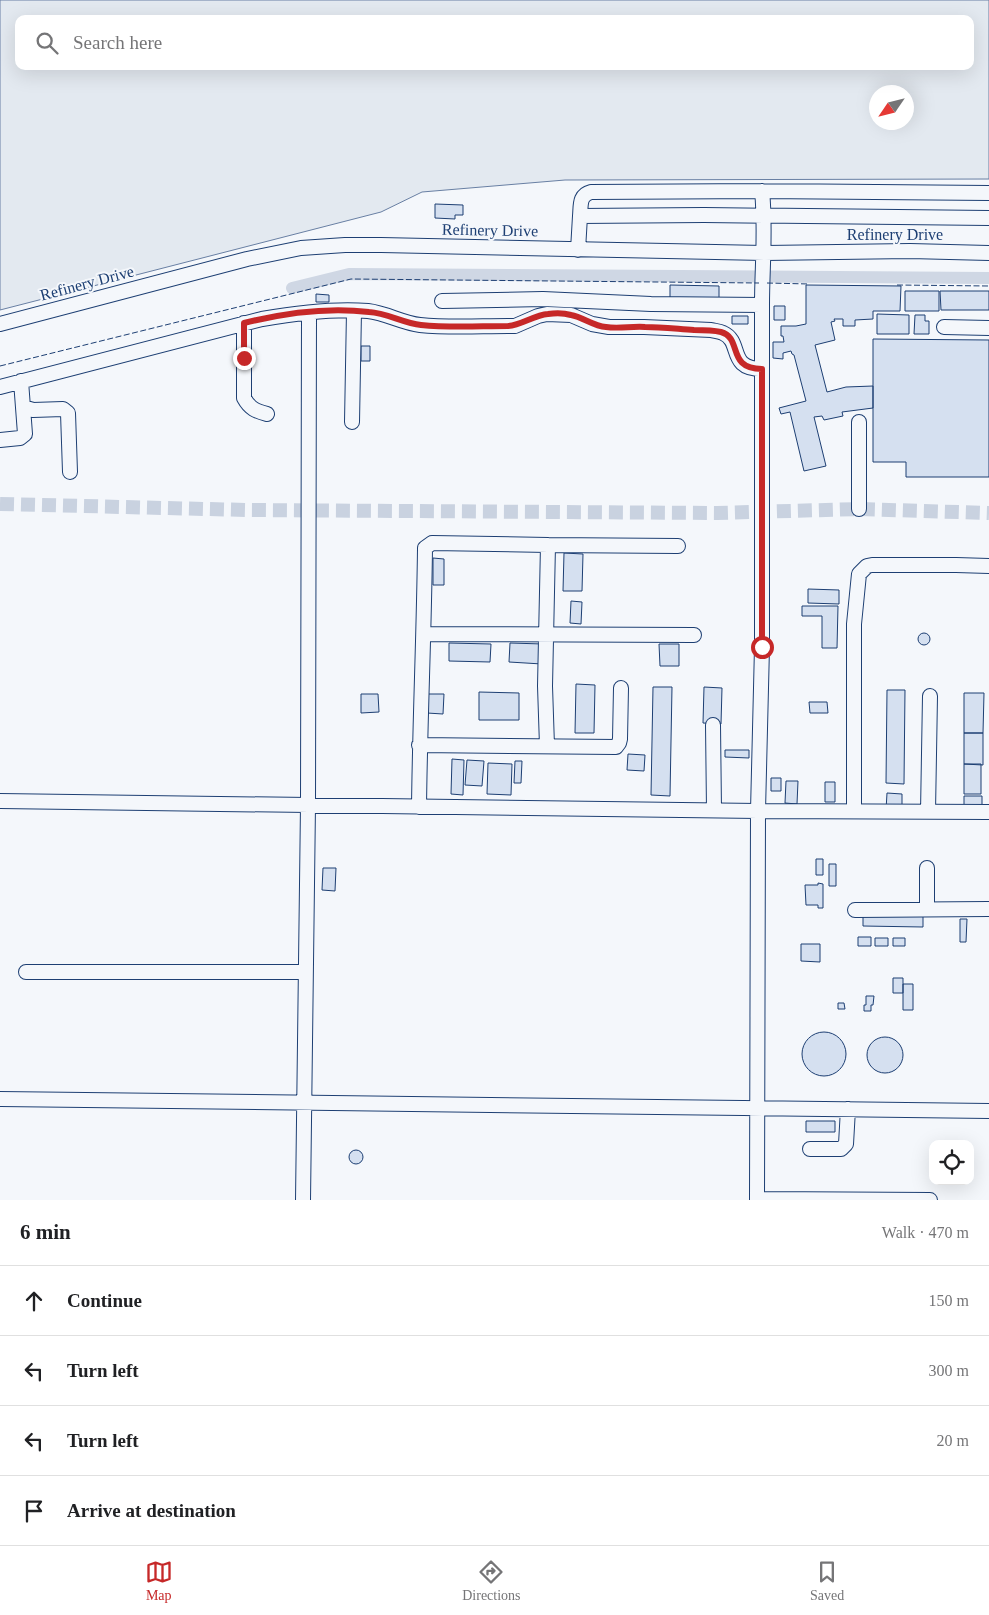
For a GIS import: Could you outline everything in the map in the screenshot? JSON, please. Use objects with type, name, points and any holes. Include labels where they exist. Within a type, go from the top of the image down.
[{"type":"street","points":[[762,191],[764,258],[762,291],[762,647],[758,811],[757,1199],[930,1200]]},
{"type":"street","points":[[578,250],[582,197],[586,193],[591,192],[989,193]]},
{"type":"street","points":[[580,216],[704,215],[989,218]]},
{"type":"street","name":"Refinery Drive","points":[[0,324],[247,259],[301,248],[381,245],[578,250],[764,258],[910,251],[989,253]]},
{"type":"street","points":[[442,301],[543,299],[651,304],[762,305]]},
{"type":"street","points":[[0,387],[244,323],[290,314],[354,311],[384,314],[418,325],[515,326],[547,314],[571,315],[592,324],[609,328],[644,327],[711,330],[721,332],[728,337],[746,367],[762,369]]},
{"type":"street","points":[[352,422],[354,311]]},
{"type":"street","points":[[303,1200],[308,805],[308,313]]},
{"type":"street","points":[[244,323],[244,398],[251,408],[268,414]]},
{"type":"street","points":[[944,327],[989,328]]},
{"type":"street","points":[[0,440],[20,438],[25,434],[21,381]]},
{"type":"street","points":[[23,407],[33,410],[63,409],[68,413],[70,472]]},
{"type":"street","points":[[859,422],[859,509]]},
{"type":"street","points":[[419,807],[419,745],[426,548],[429,544],[678,546]]},
{"type":"street","points":[[547,746],[545,686],[548,546]]},
{"type":"street","points":[[854,811],[854,624],[860,574],[867,566],[872,565],[956,564],[989,566]]},
{"type":"street","points":[[424,634],[694,635]]},
{"type":"street","points":[[419,745],[610,747],[618,745],[620,738],[622,688]]},
{"type":"street","points":[[928,812],[930,696]]},
{"type":"street","points":[[713,725],[714,810]]},
{"type":"street","points":[[0,801],[758,811],[989,812]]},
{"type":"street","points":[[927,868],[927,910]]},
{"type":"street","points":[[854,910],[989,909]]},
{"type":"street","points":[[26,972],[305,972]]},
{"type":"street","points":[[0,1099],[989,1111]]},
{"type":"street","points":[[810,1149],[841,1149],[846,1144],[848,1109]]},
{"type":"shaded area","points":[[0,0],[989,0],[989,179],[565,180],[422,192],[381,212],[0,310]]},
{"type":"building","points":[[435,204],[463,205],[463,215],[455,215],[455,219],[435,218]]},
{"type":"building","points":[[670,285],[719,286],[719,299],[670,298]]},
{"type":"building","points":[[806,285],[901,286],[900,311],[873,311],[873,319],[855,320],[855,326],[843,326],[843,319],[834,319],[835,321],[831,322],[835,340],[815,345],[827,392],[846,387],[873,386],[873,408],[842,412],[843,416],[824,420],[822,416],[814,417],[826,466],[804,471],[790,412],[781,414],[779,408],[806,401],[794,355],[791,351],[783,353],[783,359],[773,358],[773,342],[784,342],[783,336],[781,336],[781,326],[806,324]]},
{"type":"building","points":[[905,291],[939,291],[939,311],[905,311]]},
{"type":"building","points":[[940,291],[989,291],[989,310],[941,310]]},
{"type":"building","points":[[316,294],[329,295],[329,302],[316,302]]},
{"type":"building","points":[[774,306],[785,306],[785,320],[774,320]]},
{"type":"building","points":[[877,314],[909,315],[909,334],[877,334]]},
{"type":"building","points":[[915,315],[925,315],[925,321],[929,321],[929,334],[914,334]]},
{"type":"building","points":[[732,316],[748,316],[748,324],[732,324]]},
{"type":"building","points":[[873,339],[989,340],[989,477],[906,477],[906,462],[873,462]]},
{"type":"building","points":[[361,346],[370,346],[370,361],[361,361]]},
{"type":"building","points":[[564,553],[583,554],[582,591],[563,591]]},
{"type":"building","points":[[433,558],[444,559],[444,585],[433,585]]},
{"type":"building","points":[[808,589],[839,590],[839,604],[808,603]]},
{"type":"building","points":[[571,601],[582,602],[581,624],[570,623]]},
{"type":"building","points":[[802,606],[838,606],[837,648],[822,648],[822,616],[802,616]]},
{"type":"building","points":[[922,633],[926,633],[930,639],[926,645],[922,645],[918,641],[918,637]]},
{"type":"building","points":[[449,643],[491,644],[490,662],[449,661]]},
{"type":"building","points":[[510,643],[543,644],[542,664],[509,662]]},
{"type":"building","points":[[659,644],[679,644],[679,666],[660,666]]},
{"type":"building","points":[[576,684],[595,685],[594,733],[575,733]]},
{"type":"building","points":[[653,687],[672,687],[670,796],[651,795]]},
{"type":"building","points":[[704,687],[722,688],[721,724],[703,723]]},
{"type":"building","points":[[887,690],[905,690],[904,784],[886,783]]},
{"type":"building","points":[[479,692],[519,693],[519,720],[479,720]]},
{"type":"building","points":[[964,693],[984,693],[983,733],[964,733]]},
{"type":"building","points":[[361,694],[378,694],[379,712],[361,713]]},
{"type":"building","points":[[428,694],[444,694],[443,714],[427,713]]},
{"type":"building","points":[[809,702],[827,702],[828,713],[810,713]]},
{"type":"building","points":[[964,733],[983,733],[983,765],[964,764]]},
{"type":"building","points":[[725,750],[749,750],[749,758],[725,757]]},
{"type":"building","points":[[628,754],[645,755],[644,771],[627,770]]},
{"type":"building","points":[[452,759],[464,760],[463,795],[451,794]]},
{"type":"building","points":[[467,760],[484,761],[482,786],[465,785]]},
{"type":"building","points":[[515,761],[522,761],[521,783],[514,783]]},
{"type":"building","points":[[488,763],[512,764],[511,795],[487,794]]},
{"type":"building","points":[[964,764],[981,764],[981,794],[964,794]]},
{"type":"building","points":[[771,778],[781,778],[781,791],[771,791]]},
{"type":"building","points":[[786,781],[798,781],[797,804],[785,803]]},
{"type":"building","points":[[825,782],[835,782],[835,802],[825,802]]},
{"type":"building","points":[[887,793],[902,794],[902,811],[886,810]]},
{"type":"building","points":[[964,796],[982,796],[982,807],[964,807]]},
{"type":"building","points":[[816,859],[823,859],[823,875],[816,875]]},
{"type":"building","points":[[829,864],[836,864],[836,886],[829,886]]},
{"type":"building","points":[[323,868],[336,868],[335,891],[322,890]]},
{"type":"building","points":[[818,883],[823,884],[823,908],[818,908],[818,905],[806,905],[805,885],[818,885]]},
{"type":"building","points":[[863,914],[923,915],[923,927],[863,926]]},
{"type":"building","points":[[960,919],[967,919],[966,942],[960,942]]},
{"type":"building","points":[[858,937],[871,937],[871,946],[858,946]]},
{"type":"building","points":[[875,938],[888,938],[888,946],[875,946]]},
{"type":"building","points":[[893,938],[905,938],[905,946],[893,946]]},
{"type":"building","points":[[801,944],[820,944],[820,962],[801,961]]},
{"type":"building","points":[[893,978],[903,978],[903,993],[893,993]]},
{"type":"building","points":[[903,984],[913,984],[913,1010],[903,1010]]},
{"type":"building","points":[[866,996],[874,996],[871,1011],[864,1011]]},
{"type":"building","points":[[838,1003],[844,1003],[845,1009],[838,1009]]},
{"type":"building","points":[[820,1032],[828,1032],[840,1038],[846,1054],[840,1070],[828,1076],[820,1076],[808,1070],[802,1058],[802,1050],[808,1038]]},
{"type":"building","points":[[885,1037],[892,1038],[898,1042],[902,1048],[902,1062],[898,1068],[892,1072],[885,1073],[878,1072],[872,1068],[868,1062],[867,1055],[868,1048],[872,1042],[878,1038]]},
{"type":"building","points":[[806,1121],[835,1121],[835,1132],[806,1132]]},
{"type":"building","points":[[356,1150],[361,1152],[363,1157],[361,1162],[356,1164],[351,1162],[349,1157],[351,1152]]},
{"type":"waterway","points":[[292,288],[349,274],[989,278]]},
{"type":"tunnel","points":[[0,504],[248,510],[717,513],[859,509],[989,513]]},
{"type":"fence","points":[[0,366],[351,279],[759,283]]},
{"type":"fence","points":[[767,283],[809,284]]},
{"type":"fence","points":[[897,285],[989,286]]},
{"type":"route","points":[[244,358],[244,323],[290,314],[335,311],[384,314],[418,325],[439,326],[515,326],[547,314],[571,315],[592,324],[609,328],[644,327],[711,330],[725,334],[746,367],[762,369],[762,647]]}]
